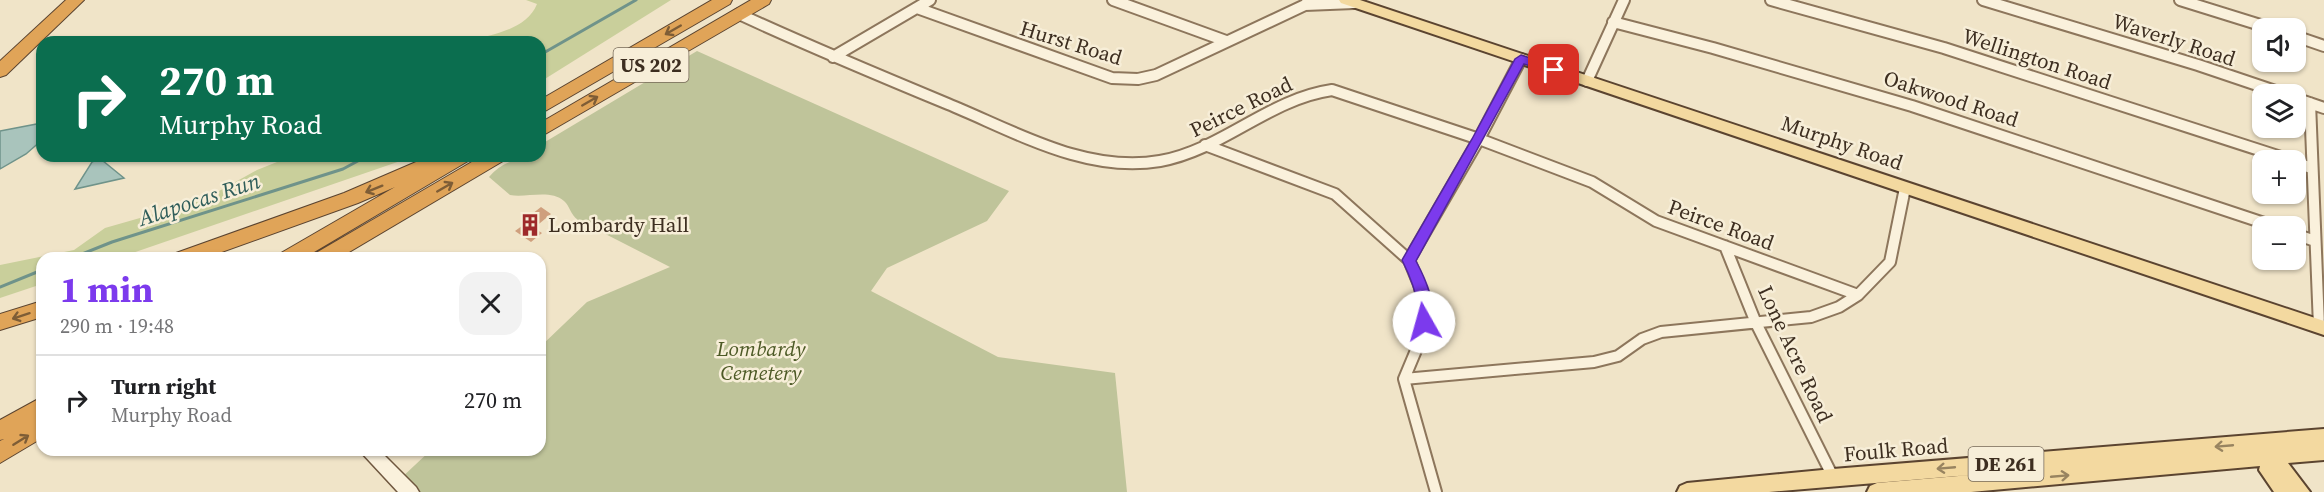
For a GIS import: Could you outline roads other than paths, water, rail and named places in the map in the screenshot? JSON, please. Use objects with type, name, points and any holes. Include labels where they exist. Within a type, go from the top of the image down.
[{"type":"highway","points":[[0,52],[60,0]]},
{"type":"highway","points":[[37,36],[76,0]]},
{"type":"highway","name":"US 202","points":[[546,104],[724,0]]},
{"type":"highway","name":"US 202","points":[[546,127],[762,0]]},
{"type":"highway","points":[[0,71],[36,37]]},
{"type":"highway","points":[[200,252],[351,198],[433,162]]},
{"type":"highway","points":[[298,252],[452,162]]},
{"type":"highway","points":[[333,252],[487,162]]},
{"type":"highway","points":[[0,322],[36,311]]},
{"type":"highway","points":[[0,431],[36,410]]},
{"type":"highway","points":[[0,453],[36,431]]},
{"type":"main road","name":"Murphy Road","points":[[1350,1],[2321,327]]},
{"type":"main road","name":"Foulk Road","points":[[1877,492],[2264,454],[2324,437]]},
{"type":"main road","name":"Foulk Road","points":[[1687,492],[1833,477],[2324,452]]},
{"type":"main road","points":[[2264,454],[2267,468],[2285,492]]},
{"type":"main road","points":[[2264,454],[2279,466],[2300,492]]},
{"type":"main road","points":[[374,456],[410,492]]},
{"type":"street","points":[[833,57],[930,0]]},
{"type":"street","points":[[1113,0],[1226,40]]},
{"type":"street","points":[[1587,81],[1624,0]]},
{"type":"street","name":"Wellington Road","points":[[1771,0],[1944,48],[2260,150]]},
{"type":"street","name":"Waverly Road","points":[[1983,0],[2254,84]]},
{"type":"street","points":[[2180,0],[2252,22]]},
{"type":"street","points":[[1305,2],[1350,1]]},
{"type":"street","name":"Hurst Road","points":[[917,8],[1112,78],[1138,79],[1156,75],[1202,55],[1226,40],[1305,2]]},
{"type":"street","name":"Peirce Road","points":[[739,14],[833,57],[1090,160],[1120,165],[1150,164],[1179,156],[1206,145],[1283,104],[1313,92],[1332,90],[1479,139],[1592,182],[1656,221],[1858,295]]},
{"type":"street","name":"Oakwood Road","points":[[1613,22],[1713,48],[1911,106],[2252,219]]},
{"type":"street","points":[[2306,40],[2324,46]]},
{"type":"street","points":[[1409,260],[1479,139],[1521,59]]},
{"type":"street","points":[[2306,102],[2324,108]]},
{"type":"street","points":[[2310,103],[2311,168],[2321,327]]},
{"type":"street","points":[[1206,145],[1335,194],[1409,260],[1426,309],[1423,335],[1408,363],[1404,380],[1437,492]]},
{"type":"street","points":[[2306,166],[2311,168]]},
{"type":"street","points":[[1404,380],[1594,363],[1618,356],[1642,339],[1661,332],[1811,317],[1839,307],[1858,295],[1890,262],[1905,188]]},
{"type":"street","points":[[2306,238],[2315,241]]},
{"type":"street","name":"Lone Acre Road","points":[[1725,246],[1756,323],[1833,477]]},
{"type":"water","points":[[36,124],[36,145],[0,169],[0,131]]},
{"type":"water","points":[[92,162],[104,162],[124,178],[75,189]]},
{"type":"waterway","name":"Alapocas Run","points":[[546,52],[636,0]]},
{"type":"waterway","name":"Alapocas Run","points":[[87,252],[112,242],[343,169],[356,162]]},
{"type":"waterway","name":"Alapocas Run","points":[[0,287],[36,272]]},
{"type":"place","name":"Lombardy Hall","points":[[530,225]]},
{"type":"park label","name":"Lombardy Cemetery","points":[[761,361]]}]
